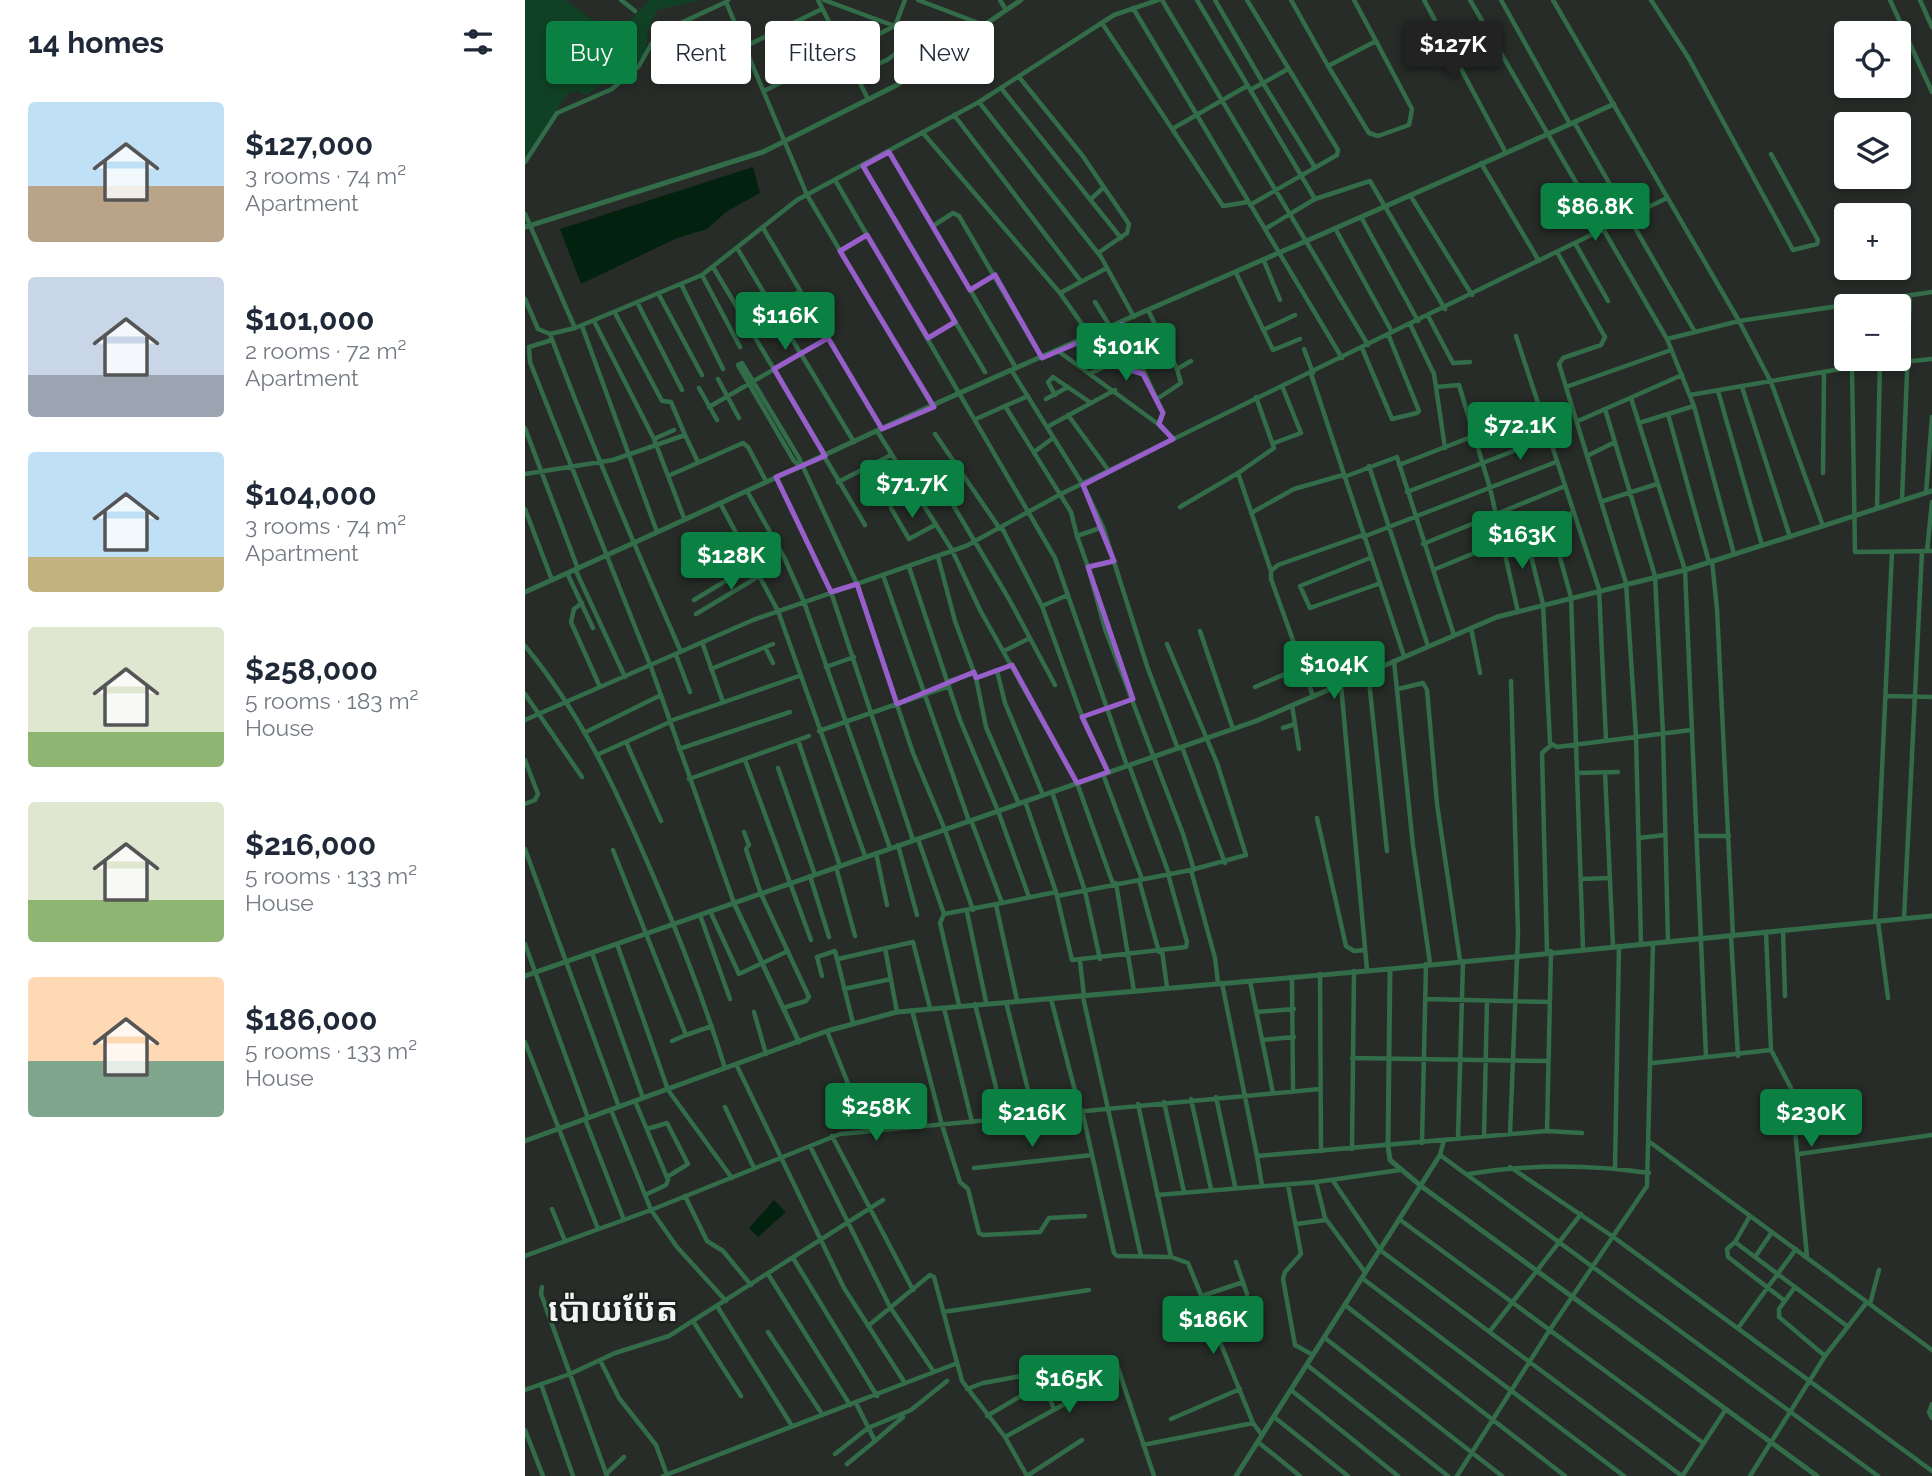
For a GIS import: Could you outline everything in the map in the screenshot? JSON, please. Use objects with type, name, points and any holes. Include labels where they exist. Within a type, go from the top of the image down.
[{"type":"street","points":[[621,0],[635,11]]},
{"type":"street","points":[[817,0],[828,21]]},
{"type":"street","points":[[824,0],[894,26]]},
{"type":"street","points":[[897,21],[905,0]]},
{"type":"street","points":[[918,0],[974,21]]},
{"type":"street","points":[[1000,0],[1006,10]]},
{"type":"street","points":[[990,21],[1021,0]]},
{"type":"street","points":[[525,299],[538,329],[550,334],[582,326],[702,275],[807,195],[979,102],[1102,23],[1133,8],[1160,0],[1307,241],[1365,346],[1392,419],[1417,413],[1419,411],[1390,333],[1335,228]]},
{"type":"street","points":[[1197,0],[1315,199]]},
{"type":"street","points":[[1215,0],[1314,166]]},
{"type":"street","points":[[1102,23],[1223,205],[1249,203],[1337,155],[1338,150],[1247,0]]},
{"type":"street","points":[[1291,0],[1369,133],[1378,136],[1409,125],[1412,109],[1354,0]]},
{"type":"street","points":[[1424,0],[1505,151]]},
{"type":"street","points":[[1470,0],[1667,339],[1694,406],[1734,554]]},
{"type":"street","points":[[1501,0],[1695,332]]},
{"type":"street","points":[[1553,0],[1739,321],[1771,382],[1823,526]]},
{"type":"street","points":[[1651,0],[1688,57],[1793,250],[1817,244],[1818,240],[1771,154]]},
{"type":"street","points":[[1892,0],[1932,92]]},
{"type":"street","points":[[1920,0],[1932,27]]},
{"type":"street","points":[[525,162],[557,113],[612,89],[639,66],[657,34],[727,1],[734,21]]},
{"type":"street","points":[[1133,8],[1342,358]]},
{"type":"street","points":[[751,44],[822,9]]},
{"type":"street","points":[[1328,66],[1376,41]]},
{"type":"street","points":[[751,63],[807,195],[933,407]]},
{"type":"street","points":[[1172,129],[1221,101],[1288,69]]},
{"type":"street","points":[[1019,77],[1104,187],[1129,225],[1129,231],[1098,253]]},
{"type":"street","points":[[764,91],[779,84]]},
{"type":"street","points":[[860,84],[868,99]]},
{"type":"street","points":[[528,226],[763,152],[898,84]]},
{"type":"street","points":[[1001,88],[1121,238]]},
{"type":"street","points":[[979,102],[1098,253],[1135,318]]},
{"type":"street","points":[[526,590],[568,575],[632,542],[879,430],[1614,104]]},
{"type":"street","points":[[954,115],[1080,279]]},
{"type":"street","points":[[923,133],[1060,293],[1091,338]]},
{"type":"street","points":[[889,152],[1028,396],[1083,485],[1103,527],[1147,666],[1225,863]]},
{"type":"street","points":[[1481,162],[1539,261]]},
{"type":"street","points":[[863,166],[985,372]]},
{"type":"street","points":[[835,180],[1055,558],[1078,631],[1169,874],[1187,942],[1184,948],[1080,961],[1073,961],[1069,957],[1057,894],[1022,802],[986,727],[975,675],[955,621],[938,557]]},
{"type":"street","points":[[1265,229],[1315,199],[1370,181],[1445,309]]},
{"type":"street","points":[[1091,199],[1104,187]]},
{"type":"street","points":[[1409,194],[1472,295]]},
{"type":"street","points":[[525,720],[778,611],[938,557],[975,541],[1031,513],[1061,494],[1257,397],[1445,309],[1667,198]]},
{"type":"street","points":[[525,214],[575,328]]},
{"type":"street","points":[[933,226],[956,214],[995,275],[1042,358]]},
{"type":"street","points":[[1361,216],[1418,321]]},
{"type":"street","points":[[763,228],[828,338],[891,455],[952,550],[1077,783],[1114,883],[1130,955],[1134,991]]},
{"type":"street","points":[[840,251],[867,235]]},
{"type":"street","points":[[1575,243],[1608,301]]},
{"type":"street","points":[[737,248],[854,442]]},
{"type":"street","points":[[1557,252],[1605,337],[1601,345],[1561,359],[1559,364],[1626,583],[1636,736],[1641,944]]},
{"type":"street","points":[[1264,261],[1280,300]]},
{"type":"street","points":[[713,267],[865,525]]},
{"type":"street","points":[[1060,293],[1080,279],[1107,268]]},
{"type":"street","points":[[1236,273],[1273,350],[1300,339]]},
{"type":"street","points":[[702,275],[740,347]]},
{"type":"street","points":[[970,290],[995,275]]},
{"type":"street","points":[[681,284],[723,369]]},
{"type":"street","points":[[747,324],[800,291]]},
{"type":"street","points":[[1911,296],[1932,292]]},
{"type":"street","points":[[658,293],[702,375]]},
{"type":"street","points":[[637,302],[683,390]]},
{"type":"street","points":[[1095,302],[1111,329]]},
{"type":"street","points":[[1667,339],[1739,321],[1834,309]]},
{"type":"street","points":[[1149,312],[1181,378],[1179,387],[1157,399]]},
{"type":"street","points":[[615,313],[662,401],[671,402],[698,462]]},
{"type":"street","points":[[1263,330],[1295,315]]},
{"type":"street","points":[[1428,316],[1453,363],[1470,362]]},
{"type":"street","points":[[594,321],[655,442],[684,518]]},
{"type":"street","points":[[928,338],[955,323]]},
{"type":"street","points":[[1122,324],[1163,413],[1158,424]]},
{"type":"street","points":[[1410,324],[1434,374],[1445,448]]},
{"type":"street","points":[[582,326],[657,532]]},
{"type":"street","points":[[550,334],[603,462],[614,501],[679,653],[690,692]]},
{"type":"street","points":[[1516,336],[1538,411],[1599,589],[1606,740]]},
{"type":"street","points":[[709,407],[828,338]]},
{"type":"street","points":[[552,340],[529,347],[527,351],[651,667],[734,903],[799,1042]]},
{"type":"street","points":[[1304,349],[1329,421],[1378,584],[1404,656]]},
{"type":"street","points":[[1566,387],[1672,350]]},
{"type":"street","points":[[1058,351],[1115,390],[1173,439]]},
{"type":"street","points":[[1090,373],[1134,353]]},
{"type":"street","points":[[1122,359],[1143,374]]},
{"type":"street","points":[[1911,360],[1932,359]]},
{"type":"street","points":[[1177,369],[1191,361]]},
{"type":"street","points":[[1690,395],[1834,370]]},
{"type":"street","points":[[1852,371],[1855,552],[1927,551]]},
{"type":"street","points":[[1877,507],[1880,371]]},
{"type":"street","points":[[1902,500],[1907,371]]},
{"type":"street","points":[[1823,473],[1824,372]]},
{"type":"street","points":[[1578,421],[1682,375]]},
{"type":"street","points":[[1055,394],[1048,382],[1050,377],[1091,403]]},
{"type":"street","points":[[718,379],[739,418]]},
{"type":"street","points":[[751,383],[801,466],[857,584],[897,704],[945,830],[970,911],[986,1002]]},
{"type":"street","points":[[1436,387],[1459,385],[1490,488],[1518,612]]},
{"type":"street","points":[[1274,443],[1301,433],[1282,386]]},
{"type":"street","points":[[1046,399],[1068,387]]},
{"type":"street","points":[[1742,387],[1790,537]]},
{"type":"street","points":[[699,388],[717,420]]},
{"type":"street","points":[[1047,427],[1115,390]]},
{"type":"street","points":[[1718,391],[1762,545]]},
{"type":"street","points":[[975,419],[1028,396]]},
{"type":"street","points":[[1180,508],[1273,452],[1274,443],[1257,397]]},
{"type":"street","points":[[1631,398],[1685,570],[1706,1057]]},
{"type":"street","points":[[1005,406],[1074,518],[1105,629],[1155,757],[1192,870],[1215,958],[1262,1186]]},
{"type":"street","points":[[1639,423],[1694,406]]},
{"type":"street","points":[[1605,409],[1655,576],[1663,734],[1668,942]]},
{"type":"street","points":[[1399,465],[1538,411]]},
{"type":"street","points":[[1668,414],[1711,562],[1729,835],[1738,1056]]},
{"type":"street","points":[[1068,415],[1109,471]]},
{"type":"street","points":[[525,976],[1233,729],[1471,628],[1543,604],[1685,570],[1853,514],[1929,492],[1932,417]]},
{"type":"street","points":[[525,428],[577,570],[625,677]]},
{"type":"street","points":[[525,474],[603,462],[628,455],[674,430]]},
{"type":"street","points":[[935,434],[1001,529],[1042,606],[1105,773],[1141,880],[1167,987]]},
{"type":"street","points":[[655,442],[685,435]]},
{"type":"street","points":[[1407,492],[1546,435]]},
{"type":"street","points":[[1034,452],[1053,438]]},
{"type":"street","points":[[1589,456],[1615,442]]},
{"type":"street","points":[[668,476],[745,444],[766,481]]},
{"type":"street","points":[[838,482],[891,455]]},
{"type":"street","points":[[1251,513],[1294,489],[1344,476],[1394,456],[1454,635]]},
{"type":"street","points":[[1271,571],[1278,565],[1556,463]]},
{"type":"street","points":[[1369,466],[1428,646]]},
{"type":"street","points":[[934,473],[1055,685]]},
{"type":"street","points":[[1238,473],[1271,571],[1271,579],[1313,696]]},
{"type":"street","points":[[776,477],[831,592],[870,714],[944,914],[940,923],[959,1005]]},
{"type":"street","points":[[1603,501],[1657,484]]},
{"type":"street","points":[[1423,544],[1565,486]]},
{"type":"street","points":[[747,490],[784,557],[804,602],[890,848]]},
{"type":"street","points":[[720,502],[778,611],[865,856]]},
{"type":"street","points":[[1904,919],[1915,696],[1932,502]]},
{"type":"street","points":[[891,508],[909,538],[935,525]]},
{"type":"street","points":[[525,509],[552,580]]},
{"type":"street","points":[[1432,570],[1574,512]]},
{"type":"street","points":[[1550,523],[1571,597],[1583,949]]},
{"type":"street","points":[[1077,536],[1103,527]]},
{"type":"street","points":[[1525,532],[1543,604],[1548,738],[1551,745]]},
{"type":"street","points":[[1888,998],[1876,921],[1892,552]]},
{"type":"street","points":[[1370,558],[1300,586],[1310,608],[1378,584]]},
{"type":"street","points":[[1087,567],[1114,561]]},
{"type":"street","points":[[694,600],[755,564]]},
{"type":"street","points":[[909,567],[973,757],[998,811],[1029,897]]},
{"type":"street","points":[[568,575],[593,628]]},
{"type":"street","points":[[696,614],[761,575]]},
{"type":"street","points":[[883,575],[923,695],[999,904],[1017,1000]]},
{"type":"street","points":[[1042,606],[1068,595]]},
{"type":"street","points":[[582,603],[574,609],[571,622],[600,687]]},
{"type":"street","points":[[1471,628],[1480,673]]},
{"type":"street","points":[[1200,631],[1233,729]]},
{"type":"street","points":[[1004,651],[1030,638]]},
{"type":"street","points":[[702,642],[723,702]]},
{"type":"street","points":[[711,669],[773,644]]},
{"type":"street","points":[[944,914],[970,911],[1029,897],[1085,891],[1114,883],[1225,863],[1246,855],[1207,738],[1167,644]]},
{"type":"street","points":[[525,646],[567,701],[599,754],[676,924],[725,1068]]},
{"type":"street","points":[[765,647],[773,663]]},
{"type":"street","points":[[1255,687],[1331,653],[1348,648],[1356,653],[1367,672],[1387,851]]},
{"type":"street","points":[[826,667],[853,657]]},
{"type":"street","points":[[1394,660],[1428,963],[1422,1143]]},
{"type":"street","points":[[819,732],[948,684],[1012,665]]},
{"type":"street","points":[[997,671],[1005,703],[1043,795]]},
{"type":"street","points":[[599,754],[670,722],[799,676]]},
{"type":"street","points":[[1510,1134],[1517,955],[1511,681]]},
{"type":"street","points":[[1398,689],[1423,683],[1427,690],[1437,804],[1461,960],[1458,1138]]},
{"type":"street","points":[[1340,684],[1367,970]]},
{"type":"street","points":[[525,694],[582,777]]},
{"type":"street","points":[[586,732],[661,695]]},
{"type":"street","points":[[1887,696],[1932,696]]},
{"type":"street","points":[[1107,709],[1133,699]]},
{"type":"street","points":[[1292,705],[1299,749]]},
{"type":"street","points":[[679,750],[790,712]]},
{"type":"street","points":[[1283,728],[1295,724]]},
{"type":"street","points":[[1547,1131],[1549,951],[1542,753],[1551,745],[1691,730]]},
{"type":"street","points":[[689,779],[809,736]]},
{"type":"street","points":[[798,740],[838,866],[855,936]]},
{"type":"street","points":[[626,742],[661,821]]},
{"type":"street","points":[[525,760],[538,794],[535,800],[525,804]]},
{"type":"street","points":[[745,760],[811,940]]},
{"type":"street","points":[[778,768],[813,876],[829,937]]},
{"type":"street","points":[[1605,772],[1616,946],[1615,1168]]},
{"type":"street","points":[[1578,773],[1618,772]]},
{"type":"street","points":[[1052,792],[1085,891],[1100,959]]},
{"type":"street","points":[[1317,818],[1346,946],[1354,951],[1365,950]]},
{"type":"street","points":[[744,832],[748,845],[746,849],[761,894],[809,997],[806,1001],[783,1008]]},
{"type":"street","points":[[1639,838],[1665,835]]},
{"type":"street","points":[[1697,836],[1729,835]]},
{"type":"street","points":[[898,845],[918,915]]},
{"type":"street","points":[[525,849],[619,1107]]},
{"type":"street","points":[[613,850],[686,1035]]},
{"type":"street","points":[[876,853],[887,905]]},
{"type":"street","points":[[1581,879],[1610,878]]},
{"type":"street","points":[[710,911],[738,973],[788,951]]},
{"type":"street","points":[[700,915],[730,999]]},
{"type":"street","points":[[526,1139],[827,1031],[897,1012],[986,1002],[1084,997],[1320,973],[1390,969],[1549,951],[1701,940],[1932,916]]},
{"type":"street","points":[[1783,931],[1784,996]]},
{"type":"street","points":[[1766,933],[1771,1050],[1791,1088],[1807,1258]]},
{"type":"street","points":[[838,959],[910,941],[914,944],[930,1008]]},
{"type":"street","points":[[1457,1476],[1549,1331],[1647,1186],[1653,1063],[1653,943]]},
{"type":"street","points":[[525,944],[624,1220]]},
{"type":"street","points":[[617,944],[668,1090],[732,1178]]},
{"type":"street","points":[[885,948],[897,1012]]},
{"type":"street","points":[[822,976],[818,955],[835,951],[853,1023]]},
{"type":"street","points":[[592,953],[643,1098]]},
{"type":"street","points":[[1080,961],[1084,997],[1142,1256]]},
{"type":"street","points":[[1390,969],[1388,1146],[1391,1160],[1420,1185],[1817,1476]]},
{"type":"street","points":[[1352,1149],[1354,971]]},
{"type":"street","points":[[1320,973],[1321,1151]]},
{"type":"street","points":[[1292,976],[1293,1091]]},
{"type":"street","points":[[844,989],[891,979]]},
{"type":"street","points":[[1250,980],[1273,1093]]},
{"type":"street","points":[[1051,999],[1081,1110],[1112,1250],[1117,1256],[1171,1257],[1188,1263],[1253,1423],[1262,1436]]},
{"type":"street","points":[[1425,999],[1549,1002]]},
{"type":"street","points":[[1005,1001],[1034,1114]]},
{"type":"street","points":[[1484,1136],[1487,1001]]},
{"type":"street","points":[[974,1004],[1004,1119]]},
{"type":"street","points":[[943,1007],[972,1122]]},
{"type":"street","points":[[1256,1012],[1294,1009]]},
{"type":"street","points":[[912,1010],[942,1125],[960,1182],[968,1189],[981,1234],[1040,1232],[1047,1219],[1085,1216]]},
{"type":"street","points":[[754,1013],[766,1054]]},
{"type":"street","points":[[673,1041],[712,1026]]},
{"type":"street","points":[[827,1031],[853,1100],[859,1109]]},
{"type":"street","points":[[1262,1040],[1294,1037]]},
{"type":"street","points":[[525,1042],[598,1229]]},
{"type":"street","points":[[1653,1063],[1738,1056],[1771,1050]]},
{"type":"street","points":[[1352,1058],[1548,1061]]},
{"type":"street","points":[[736,1065],[844,1288],[905,1384]]},
{"type":"street","points":[[525,1256],[651,1210],[832,1136],[1034,1114],[1320,1089]]},
{"type":"street","points":[[1216,1097],[1235,1186]]},
{"type":"street","points":[[1191,1099],[1210,1189]]},
{"type":"street","points":[[839,1105],[853,1100]]},
{"type":"street","points":[[635,1101],[667,1177],[666,1185],[645,1195]]},
{"type":"street","points":[[1164,1102],[1184,1192]]},
{"type":"street","points":[[1138,1104],[1171,1257]]},
{"type":"street","points":[[851,1112],[869,1105],[872,1108],[873,1112],[864,1118],[867,1131]]},
{"type":"street","points":[[725,1107],[754,1168]]},
{"type":"street","points":[[611,1110],[651,1210],[677,1247],[726,1301]]},
{"type":"street","points":[[647,1129],[669,1123],[681,1145],[688,1164],[667,1177]]},
{"type":"street","points":[[1257,1156],[1547,1131],[1582,1133]]},
{"type":"street","points":[[1799,1154],[1932,1135]]},
{"type":"street","points":[[832,1136],[913,1290]]},
{"type":"street","points":[[1239,1475],[1440,1155],[1444,1140]]},
{"type":"street","points":[[1650,1142],[1932,1350]]},
{"type":"street","points":[[810,1146],[890,1307],[933,1372]]},
{"type":"street","points":[[1440,1155],[1561,1241],[1878,1476]]},
{"type":"street","points":[[974,1168],[1092,1156]]},
{"type":"street","points":[[1467,1175],[1510,1167],[1545,1165],[1615,1168],[1649,1173]]},
{"type":"street","points":[[1510,1167],[1612,1236],[1932,1471]]},
{"type":"street","points":[[1157,1195],[1235,1186],[1333,1181],[1400,1170]]},
{"type":"street","points":[[1333,1181],[1380,1250],[1682,1476],[1726,1409]]},
{"type":"street","points":[[1316,1182],[1326,1220],[1363,1275],[1624,1476]]},
{"type":"street","points":[[1288,1185],[1301,1254],[1285,1272],[1283,1279],[1295,1345],[1313,1355]]},
{"type":"street","points":[[685,1196],[707,1241],[723,1251],[751,1285]]},
{"type":"street","points":[[525,1390],[669,1336],[883,1200]]},
{"type":"street","points":[[552,1209],[565,1241]]},
{"type":"street","points":[[1490,1331],[1581,1214]]},
{"type":"street","points":[[1750,1216],[1735,1242],[1727,1249],[1728,1257],[1784,1301]]},
{"type":"street","points":[[1399,1219],[1703,1443]]},
{"type":"street","points":[[1296,1224],[1326,1220]]},
{"type":"street","points":[[1755,1257],[1772,1232]]},
{"type":"street","points":[[1735,1242],[1847,1326]]},
{"type":"street","points":[[1738,1328],[1796,1249]]},
{"type":"street","points":[[793,1258],[877,1396]]},
{"type":"street","points":[[1235,1262],[1247,1294]]},
{"type":"street","points":[[1750,1476],[1792,1413],[1825,1356],[1868,1303],[1879,1270]]},
{"type":"street","points":[[768,1274],[850,1405]]},
{"type":"street","points":[[868,1326],[932,1275],[955,1364],[967,1389],[1005,1437],[1027,1476],[1082,1440]]},
{"type":"street","points":[[1202,1296],[1243,1282]]},
{"type":"street","points":[[542,1287],[541,1294],[607,1475],[624,1457]]},
{"type":"street","points":[[1795,1287],[1779,1309],[1779,1317],[1825,1356]]},
{"type":"street","points":[[943,1312],[1089,1290]]},
{"type":"street","points":[[1345,1305],[1565,1476]]},
{"type":"street","points":[[717,1306],[792,1426]]},
{"type":"street","points":[[693,1321],[741,1396]]},
{"type":"street","points":[[768,1332],[822,1414]]},
{"type":"street","points":[[1325,1338],[1502,1476]]},
{"type":"street","points":[[967,1389],[983,1383],[1040,1375],[1115,1359],[1154,1476]]},
{"type":"street","points":[[600,1360],[619,1398],[656,1445],[665,1475],[955,1364]]},
{"type":"street","points":[[1307,1365],[1448,1476]]},
{"type":"street","points":[[1005,1437],[1120,1373]]},
{"type":"street","points":[[1040,1375],[1054,1409]]},
{"type":"street","points":[[847,1464],[947,1381]]},
{"type":"street","points":[[987,1416],[1043,1383]]},
{"type":"street","points":[[541,1384],[573,1476]]},
{"type":"street","points":[[1171,1419],[1240,1389]]},
{"type":"street","points":[[1291,1390],[1398,1476]]},
{"type":"street","points":[[856,1403],[875,1441]]},
{"type":"street","points":[[1932,1404],[1929,1412],[1932,1418]]},
{"type":"street","points":[[835,1454],[868,1428],[911,1410]]},
{"type":"street","points":[[1274,1417],[1348,1476]]},
{"type":"street","points":[[1143,1445],[1253,1423]]},
{"type":"street","points":[[525,1430],[543,1476]]},
{"type":"street","points":[[1258,1442],[1300,1476]]},
{"type":"highlighted area","points":[[889,152],[970,290],[995,275],[1042,358],[1122,324],[1134,353],[1110,364],[1143,374],[1163,413],[1159,424],[1173,439],[1083,485],[1114,561],[1088,567],[1133,699],[1082,717],[1108,772],[1077,783],[1012,665],[976,678],[974,672],[897,704],[857,584],[831,592],[776,477],[825,456],[774,369],[828,338],[882,429],[934,407],[840,251],[867,235],[928,338],[955,322],[863,166]]},
{"type":"shaded area","points":[[525,0],[565,0],[595,21],[546,21],[546,84],[602,84],[586,95],[577,91],[567,94],[525,157]]},
{"type":"shaded area","points":[[649,0],[700,0],[657,10],[648,31],[645,55],[637,60],[637,21],[630,21]]},
{"type":"shaded area","points":[[753,167],[760,193],[726,212],[707,229],[677,238],[581,284],[560,229]]},
{"type":"shaded area","points":[[774,1200],[786,1212],[758,1237],[749,1228]]},
{"type":"district","name":"ប៉ោយប៉ែត","points":[[613,1309]]}]
